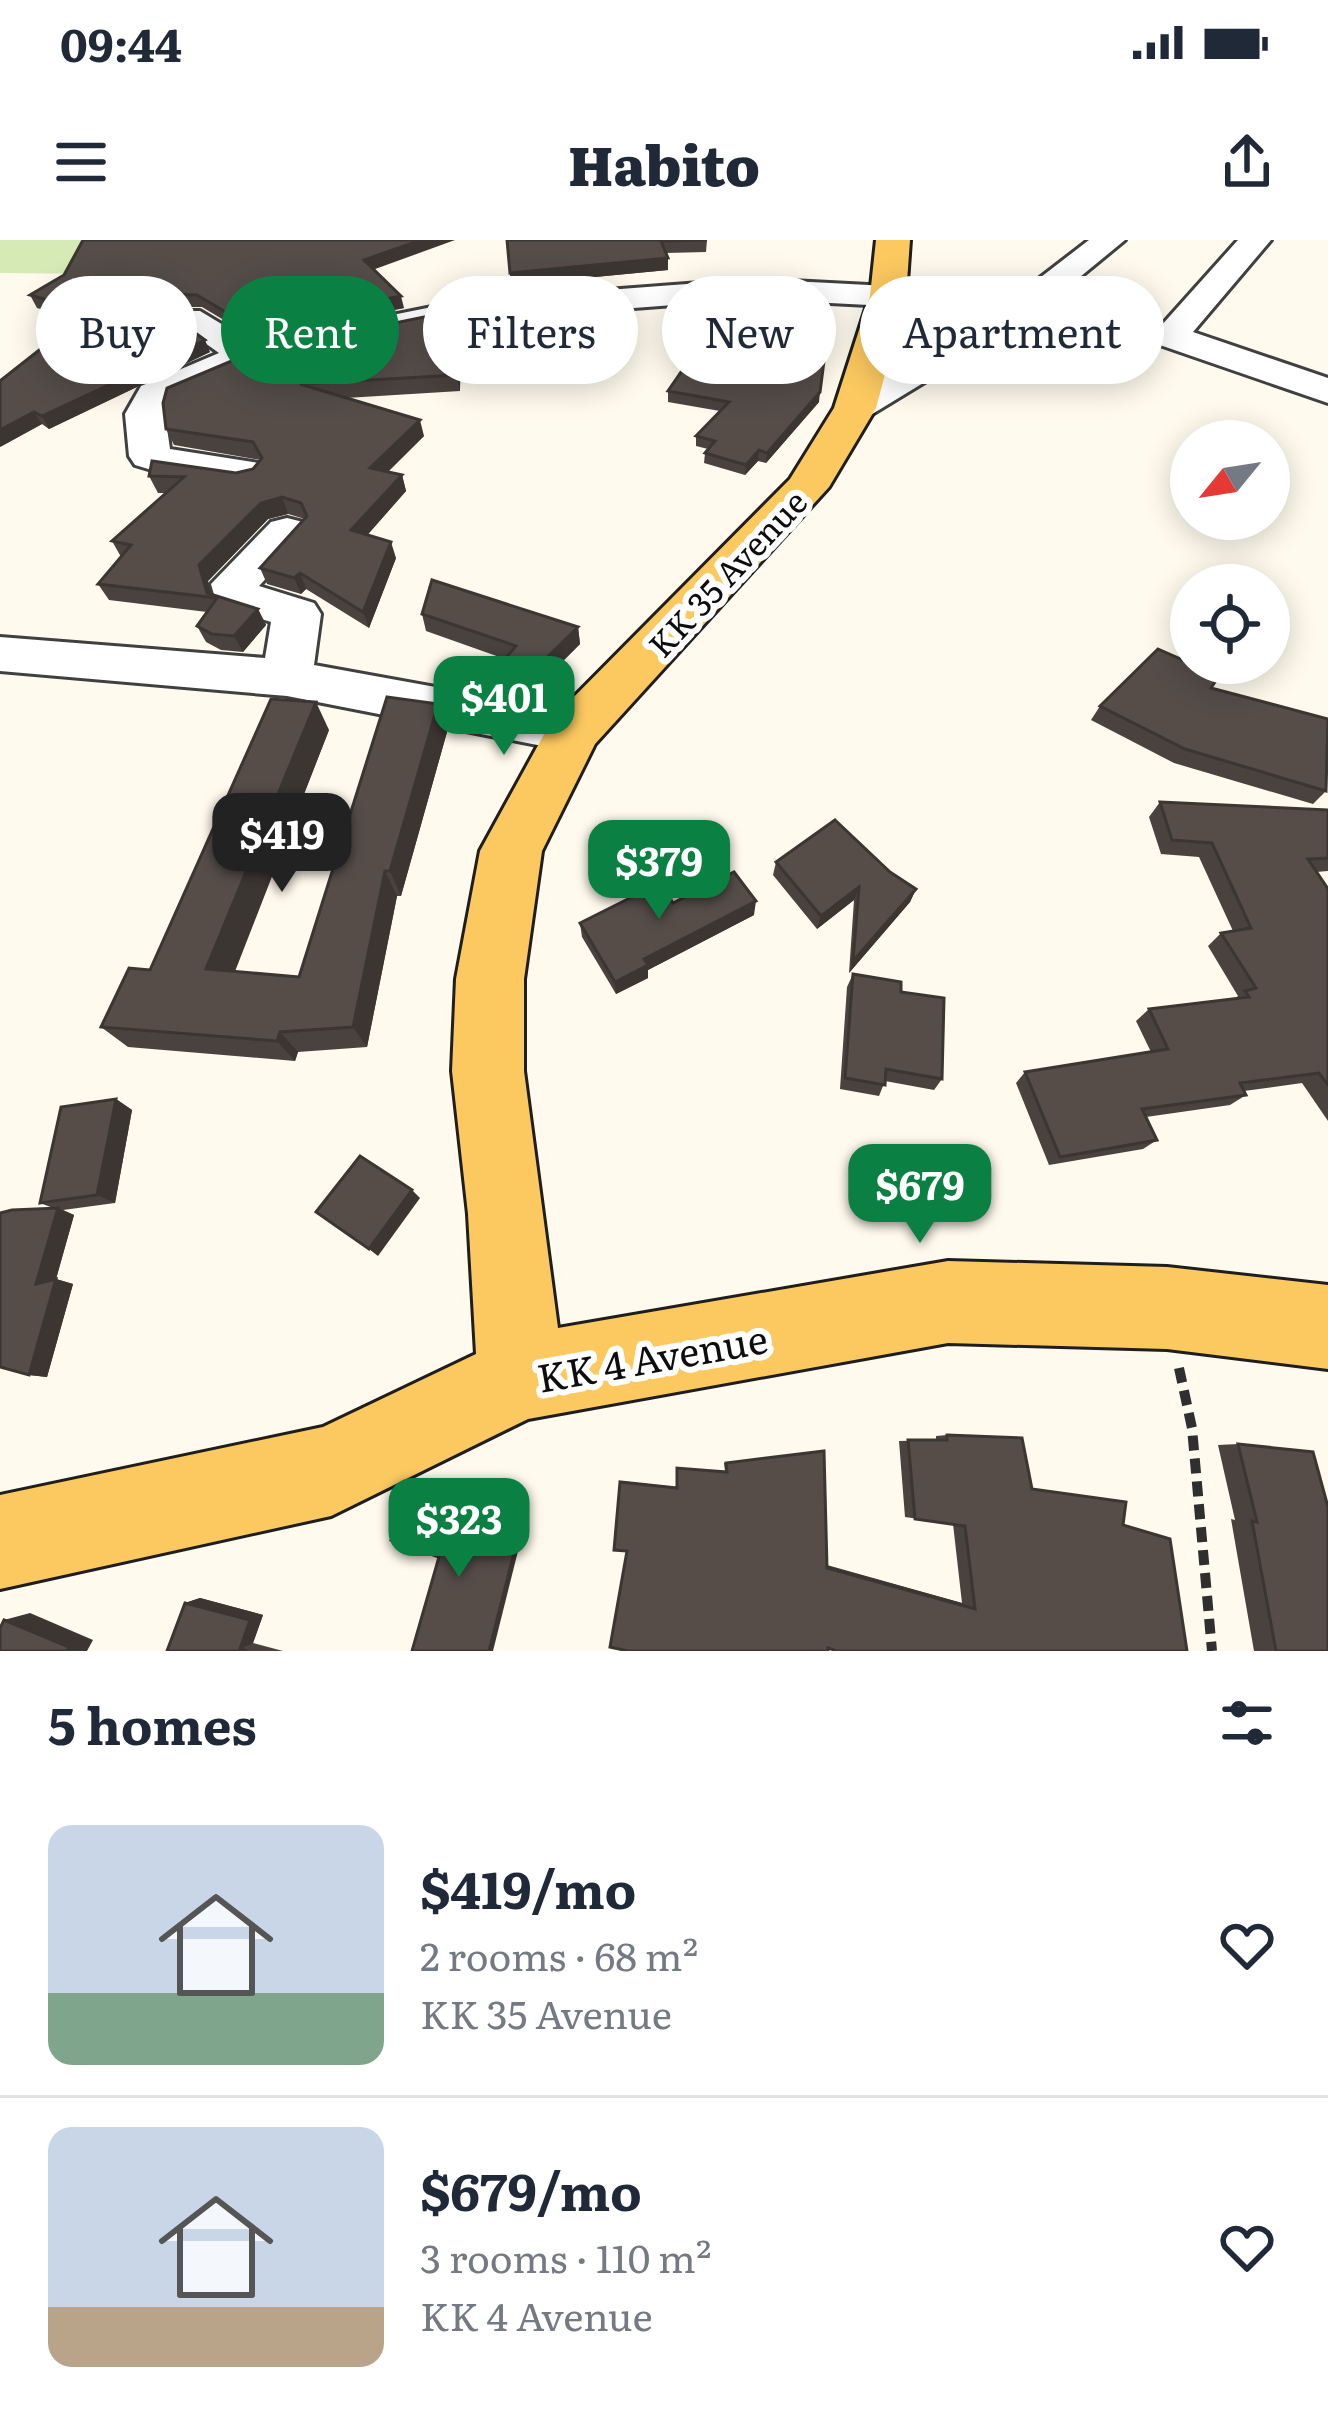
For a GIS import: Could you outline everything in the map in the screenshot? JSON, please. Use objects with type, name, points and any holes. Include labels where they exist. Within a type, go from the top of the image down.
[{"type":"main road","name":"KK 35 Avenue","points":[[520,1378],[508,1214],[488,1070],[490,980],[511,851],[573,732],[807,487],[855,408],[891,268]]},
{"type":"main road","name":"KK 4 Avenue","points":[[0,1542],[332,1471],[520,1378],[948,1302],[1167,1308],[1328,1327]]},
{"type":"street","points":[[855,408],[1018,311],[1109,240]]},
{"type":"street","points":[[1255,240],[1170,336],[1328,391]]},
{"type":"street","points":[[399,323],[561,301],[753,289],[891,268]]},
{"type":"street","points":[[221,366],[154,394],[145,414],[150,455],[165,462],[244,472]]},
{"type":"street","points":[[287,532],[234,584],[234,594],[297,614],[287,678]]},
{"type":"street","points":[[0,654],[287,678],[573,732]]},
{"type":"path","points":[[1167,1308],[1192,1428],[1212,1651]]},
{"type":"green space","points":[[0,240],[80,240],[100,251],[99,274],[0,273]]},
{"type":"building","points":[[83,240],[421,240],[364,260],[380,276],[221,276],[221,309],[197,295],[197,276],[64,275]]},
{"type":"building","points":[[507,240],[707,240],[661,241],[668,258],[510,273]]},
{"type":"building","points":[[423,317],[423,377],[399,378],[399,322]]},
{"type":"building","points":[[36,353],[36,384],[111,384],[0,430],[0,381]]},
{"type":"building","points":[[221,365],[221,384],[300,384],[420,420],[370,468],[402,475],[351,530],[391,542],[363,612],[300,573],[294,578],[260,568],[307,516],[301,503],[282,497],[261,503],[199,565],[207,593],[258,609],[234,636],[212,634],[197,626],[217,598],[98,584],[131,545],[112,541],[184,477],[149,476],[152,461],[236,473],[253,469],[262,458],[253,442],[166,429],[163,403],[167,388],[197,384],[197,375]]},
{"type":"building","points":[[673,384],[821,384],[820,392],[767,453],[759,450],[746,465],[705,453],[715,441],[696,436],[729,402],[668,391]]},
{"type":"building","points":[[432,580],[578,627],[522,682],[490,676],[516,646],[422,614]]},
{"type":"building","points":[[1158,649],[1170,654],[1170,684],[1214,684],[1211,688],[1328,719],[1326,791],[1185,749],[1100,706]]},
{"type":"building","points":[[387,697],[438,704],[390,871],[385,871],[353,1027],[280,1032],[277,1041],[101,1027],[129,968],[150,970],[271,699],[316,702],[206,969],[299,977]]},
{"type":"building","points":[[1160,802],[1328,810],[1328,858],[1308,859],[1328,889],[1328,1085],[1319,1073],[1240,1083],[1246,1095],[1142,1109],[1157,1140],[1060,1157],[1025,1072],[1168,1049],[1149,1009],[1249,997],[1245,991],[1256,988],[1221,933],[1251,928],[1212,843],[1172,840]]},
{"type":"building","points":[[835,820],[890,872],[916,889],[853,961],[859,887],[821,916],[776,862]]},
{"type":"building","points":[[734,872],[756,901],[644,959],[648,965],[615,982],[580,923],[660,883],[673,903]]},
{"type":"building","points":[[853,974],[901,982],[901,992],[944,998],[942,1079],[886,1069],[885,1085],[845,1078]]},
{"type":"building","points":[[116,1099],[97,1195],[40,1203],[61,1107]]},
{"type":"building","points":[[360,1156],[412,1190],[369,1249],[316,1212]]},
{"type":"building","points":[[58,1208],[36,1284],[56,1279],[29,1375],[0,1367],[0,1213]]},
{"type":"building","points":[[947,1435],[1022,1438],[1032,1489],[1126,1502],[1123,1525],[1170,1539],[1187,1651],[628,1651],[610,1647],[627,1551],[614,1550],[620,1482],[677,1488],[677,1468],[727,1472],[726,1463],[824,1451],[827,1568],[975,1609],[965,1526],[915,1519],[908,1440],[947,1440]]},
{"type":"building","points":[[1238,1444],[1313,1452],[1328,1507],[1328,1651],[1276,1651],[1252,1521],[1257,1522]]},
{"type":"building","points":[[403,1506],[518,1537],[489,1651],[412,1651],[439,1557],[391,1540]]},
{"type":"building","points":[[185,1603],[250,1620],[240,1649],[247,1651],[167,1651]]},
{"type":"building","points":[[4,1620],[69,1647],[67,1651],[0,1651]]}]
